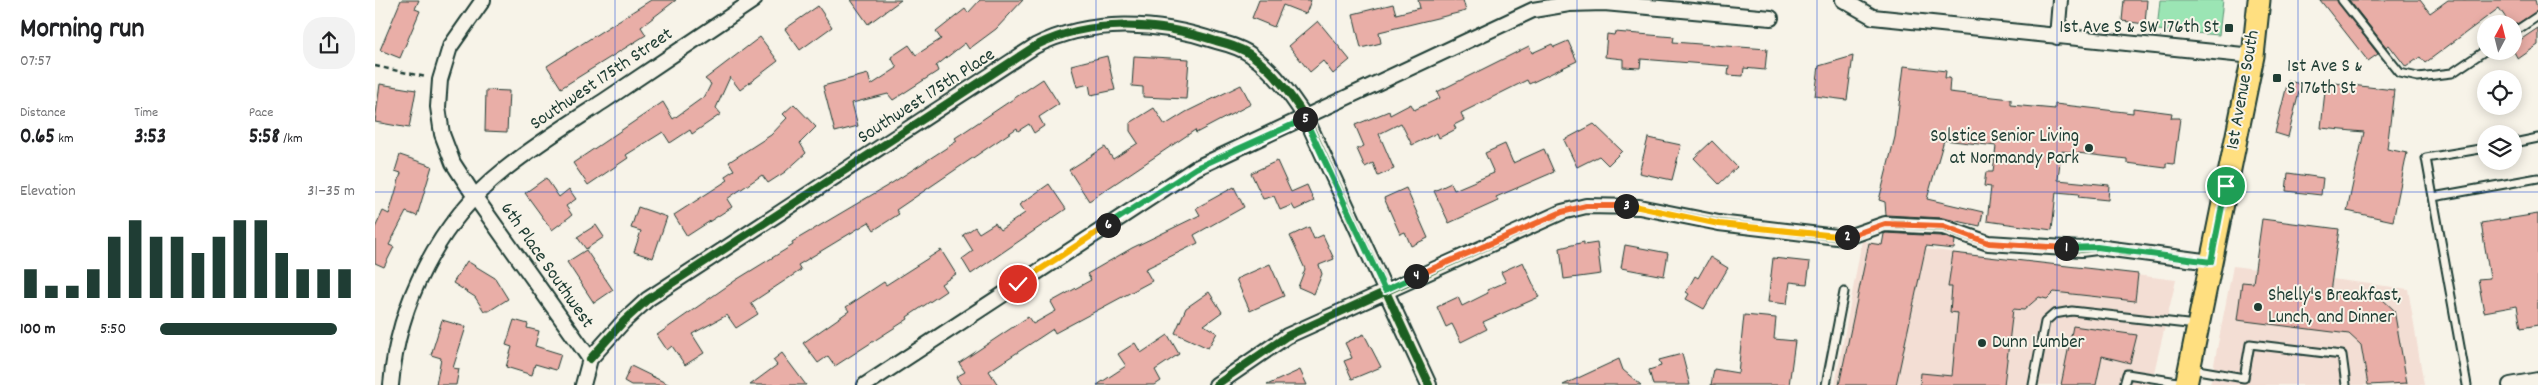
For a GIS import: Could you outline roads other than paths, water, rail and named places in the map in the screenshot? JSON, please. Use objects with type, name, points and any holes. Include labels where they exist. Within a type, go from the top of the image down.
[{"type":"main road","name":"1st Avenue South","points":[[2187,379],[2253,56],[2259,0]]},
{"type":"street","name":"6th Place Southwest","points":[[483,0],[450,47],[440,80],[438,107],[442,134],[453,163],[475,197],[590,359],[583,385]]},
{"type":"street","name":"Southwest 175th Street","points":[[391,385],[398,344],[411,294],[434,250],[475,197],[504,170],[547,139],[755,0]]},
{"type":"street","points":[[1843,0],[1873,17],[2253,56]]},
{"type":"street","points":[[2057,37],[2060,0]]},
{"type":"street","points":[[865,385],[1196,168],[1533,10],[1569,4],[1604,3],[1771,18]]},
{"type":"street","name":"Southwest 175th Place","points":[[590,359],[624,321],[648,299],[1035,46],[1057,35],[1119,25],[1194,33],[1229,45],[1250,54],[1283,83],[1306,118],[1429,385]]},
{"type":"street","points":[[1216,385],[1287,336],[1385,290],[1562,212],[1586,206],[1639,207],[1719,224],[1845,238],[1885,224],[1943,226],[1989,243],[2081,249],[2097,247],[2211,262]]},
{"type":"street","points":[[2510,385],[2538,380]]},
{"type":"lane","points":[[2342,0],[2399,73],[2417,77],[2452,73],[2477,56]]},
{"type":"lane","points":[[2523,26],[2538,16]]},
{"type":"lane","points":[[2522,141],[2538,138]]},
{"type":"lane","points":[[2467,385],[2426,158],[2477,150]]},
{"type":"lane","points":[[2433,197],[2538,178]]},
{"type":"lane","points":[[1826,385],[1844,292]]},
{"type":"lane","points":[[2033,385],[2045,322],[2054,314],[2072,311],[2198,326]]},
{"type":"lane","points":[[2124,385],[2127,374],[2243,381],[2249,344],[2342,355],[2346,385]]},
{"type":"place","name":"1st Ave S & SW 176th St","points":[[2229,28]]},
{"type":"place","name":"1st Ave S & S 176th St","points":[[2277,78]]},
{"type":"place","name":"Solstice Senior Living at Normandy Park","points":[[2089,148]]},
{"type":"place","name":"Shelly's Breakfast, Lunch, and Dinner","points":[[2258,307]]},
{"type":"place","name":"Dunn Lumber","points":[[1982,343]]}]
